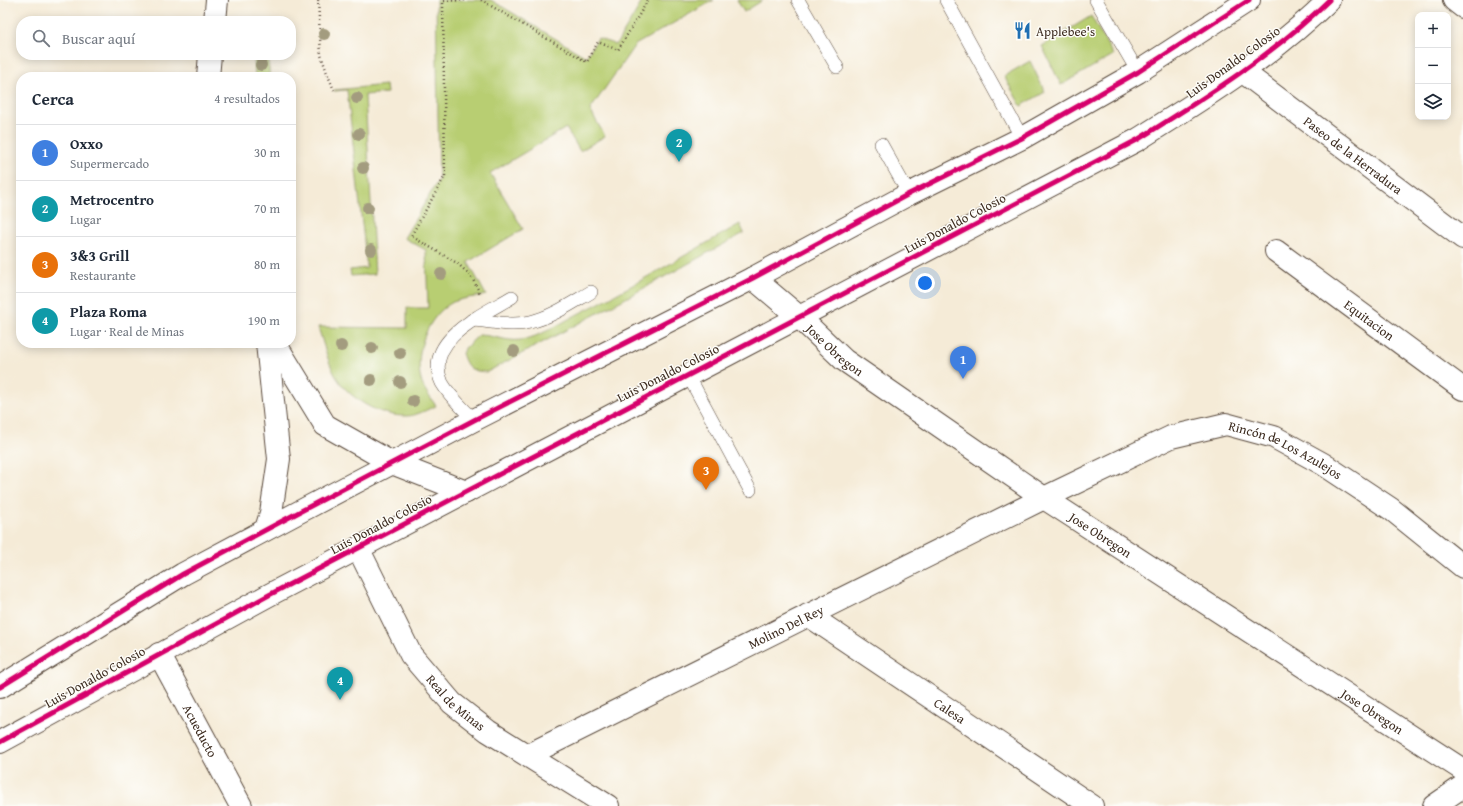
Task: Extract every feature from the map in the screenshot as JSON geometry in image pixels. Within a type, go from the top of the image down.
[{"type":"street","points":[[215,16],[217,0]]},
{"type":"street","points":[[0,687],[183,574],[266,529],[474,420],[753,278],[909,194],[1022,138],[1138,72],[1249,0]]},
{"type":"street","name":"Luis Donaldo Colosio","points":[[0,742],[159,654],[358,548],[1137,140],[1243,72],[1312,16],[1329,0]]},
{"type":"street","points":[[1454,0],[1463,7]]},
{"type":"street","points":[[208,72],[210,60]]},
{"type":"street","name":"Paseo de la Herradura","points":[[1243,72],[1463,238]]},
{"type":"street","name":"Equitacion","points":[[1276,251],[1463,389]]},
{"type":"street","name":"Jose Obregon","points":[[753,278],[799,317],[844,360],[1044,498],[1463,770]]},
{"type":"street","points":[[266,529],[271,513],[279,459],[268,348]]},
{"type":"street","points":[[278,348],[325,425],[392,463],[466,492]]},
{"type":"street","name":"Rincón de Los Azulejos","points":[[1044,498],[1171,437],[1226,424],[1274,437],[1323,464],[1391,508],[1463,567]]},
{"type":"street","name":"Molino Del Rey","points":[[528,755],[1044,498]]},
{"type":"street","name":"Real de Minas","points":[[358,548],[411,655],[452,703],[488,731],[608,806]]},
{"type":"street","name":"Calesa","points":[[808,615],[1092,806]]},
{"type":"street","name":"Acueducto","points":[[159,654],[241,806]]},
{"type":"street","points":[[1434,806],[1463,786]]},
{"type":"lane","points":[[798,0],[837,67]]},
{"type":"lane","points":[[946,0],[1022,138]]},
{"type":"lane","points":[[1096,0],[1138,72]]},
{"type":"lane","points":[[881,144],[909,194]]},
{"type":"lane","points":[[472,320],[529,323],[545,318],[591,292]]},
{"type":"lane","points":[[474,420],[452,398],[442,382],[438,365],[442,350],[452,335],[472,320],[512,297]]},
{"type":"lane","points":[[688,375],[750,490]]},
{"type":"path","points":[[318,0],[321,55],[334,90]]},
{"type":"path","points":[[465,0],[443,1],[445,176],[411,236],[457,262],[471,276],[482,296]]},
{"type":"path","points":[[481,0],[586,62],[598,42],[618,50],[648,0]]},
{"type":"green space","points":[[436,0],[491,0],[586,57],[598,38],[616,45],[643,0],[714,0],[635,45],[590,110],[605,136],[580,151],[566,128],[490,173],[523,229],[468,262],[486,295],[453,302],[436,316],[430,325],[421,347],[419,369],[423,387],[436,406],[414,415],[407,416],[386,413],[375,409],[355,398],[347,390],[334,373],[318,327],[407,328],[407,308],[428,308],[426,250],[404,238],[439,179]]},
{"type":"green space","points":[[737,0],[763,0],[744,12]]},
{"type":"green space","points":[[1091,16],[1113,55],[1061,85],[1042,46]]},
{"type":"green space","points":[[254,60],[268,60],[269,72],[255,72]]},
{"type":"green space","points":[[1030,61],[1045,92],[1021,106],[1004,76]]},
{"type":"green space","points":[[386,85],[387,93],[365,95],[375,274],[351,276],[350,270],[367,268],[347,90],[334,90]]},
{"type":"green space","points":[[740,224],[744,233],[487,372],[473,370],[466,363],[462,353],[466,347],[479,335],[510,340],[521,340],[541,333],[637,283]]},
{"type":"cycle path","points":[[0,687],[183,574],[474,420],[753,278],[909,194],[1022,138],[1138,72],[1249,0]]},
{"type":"cycle path","points":[[0,742],[269,595],[1137,140],[1212,92],[1261,58],[1284,40],[1329,0]]},
{"type":"place","name":"Applebee's","points":[[1023,31]]},
{"type":"place","name":"Metrocentro","points":[[679,162]]},
{"type":"place","name":"Oxxo","points":[[963,379]]},
{"type":"place","name":"3&3 Grill","points":[[706,490]]},
{"type":"place","name":"Plaza Roma","points":[[340,700]]}]
